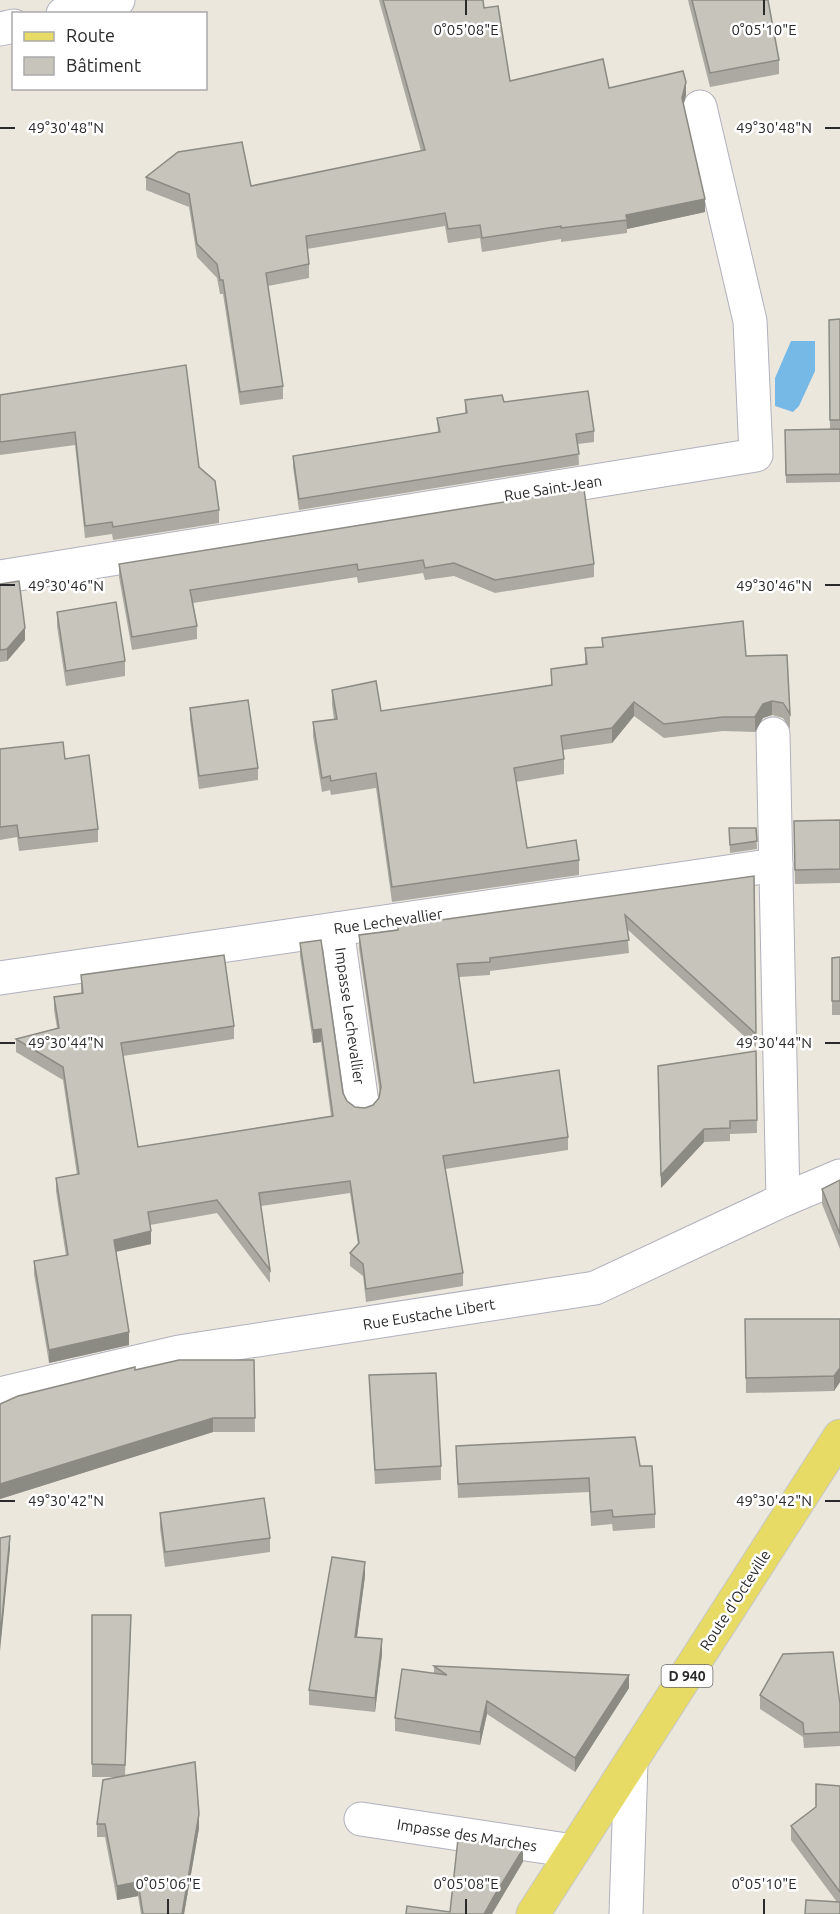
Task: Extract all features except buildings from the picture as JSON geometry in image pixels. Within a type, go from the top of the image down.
[{"type":"main road","name":"Route d'Octeville","points":[[533,1914],[840,1436]]},
{"type":"street","points":[[71,12],[118,0]]},
{"type":"street","name":"Rue Saint-Jean","points":[[0,577],[756,455],[750,321],[700,107]]},
{"type":"street","points":[[773,734],[783,1200]]},
{"type":"street","name":"Rue Lechevallier","points":[[0,978],[776,864]]},
{"type":"street","name":"Impasse Lechevallier","points":[[337,929],[362,1103]]},
{"type":"street","name":"Rue Eustache Libert","points":[[0,1394],[179,1352],[595,1288],[783,1200],[840,1176]]},
{"type":"street","points":[[626,1914],[631,1762]]},
{"type":"street","name":"Impasse des Marches","points":[[361,1819],[573,1851]]},
{"type":"water","points":[[791,341],[815,341],[815,371],[799,406],[793,412],[775,406],[775,378]]}]
